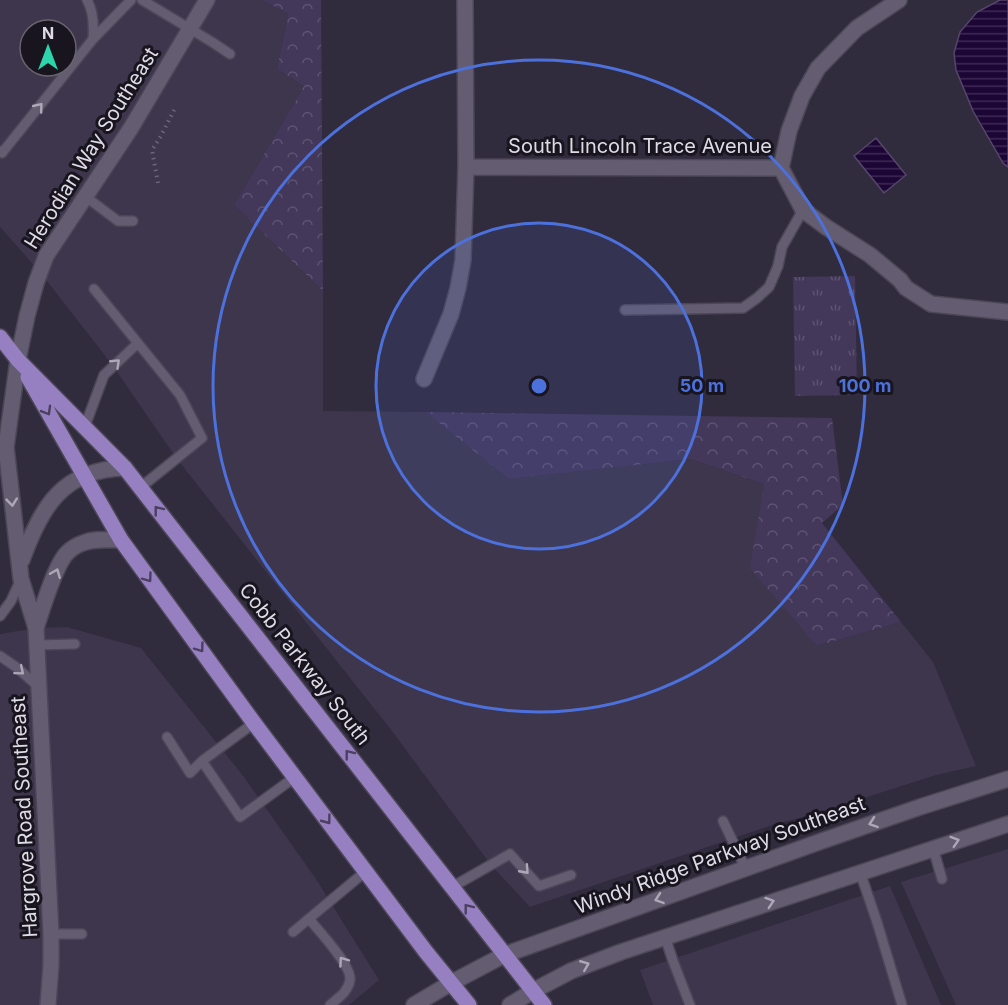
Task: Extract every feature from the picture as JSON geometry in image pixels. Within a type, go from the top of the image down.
[{"type":"main road","name":"Cobb Parkway South","points":[[0,337],[18,360],[85,426],[141,487],[544,1005]]},
{"type":"main road","name":"Cobb Parkway South","points":[[18,360],[121,540],[254,723],[468,1005]]},
{"type":"street","name":"Herodian Way Southeast","points":[[18,360],[27,316],[46,256],[131,128],[207,0]]},
{"type":"street","points":[[424,379],[451,314],[463,260],[466,167],[465,0]]},
{"type":"street","name":"South Lincoln Trace Avenue","points":[[466,167],[781,168],[802,96],[818,68],[857,28],[899,0]]},
{"type":"street","points":[[781,168],[803,210],[870,255],[900,280],[906,288],[931,304],[1008,312]]},
{"type":"street","name":"Hargrove Road Southeast","points":[[18,360],[6,447],[20,573],[36,628],[51,934],[48,1005]]},
{"type":"street","points":[[20,573],[30,536],[44,510],[62,490],[84,475],[109,468],[125,468]]},
{"type":"street","name":"Hargrove Road Southeast","points":[[36,628],[59,565],[66,553],[85,542],[121,540]]},
{"type":"street","name":"Windy Ridge Parkway Southeast","points":[[414,1005],[504,955],[909,811],[1008,779]]},
{"type":"street","points":[[510,1005],[581,966],[1008,824]]},
{"type":"lane","points":[[87,0],[92,13],[93,39]]},
{"type":"lane","points":[[0,151],[2,153],[93,39],[131,0]]},
{"type":"lane","points":[[142,0],[230,54]]},
{"type":"lane","points":[[86,197],[118,221],[133,221]]},
{"type":"lane","points":[[625,310],[743,308],[769,287],[778,266],[782,247],[803,210]]},
{"type":"lane","points":[[94,289],[180,395],[202,438],[141,487]]},
{"type":"lane","points":[[85,426],[104,375],[138,342]]},
{"type":"lane","points":[[0,616],[11,601],[20,573]]},
{"type":"lane","points":[[37,645],[75,644]]},
{"type":"lane","points":[[0,656],[39,687]]},
{"type":"lane","points":[[167,737],[190,773],[202,761],[254,723]]},
{"type":"lane","points":[[202,761],[240,817],[295,777]]},
{"type":"lane","points":[[723,821],[746,869]]},
{"type":"lane","points":[[933,848],[942,879]]},
{"type":"lane","points":[[452,886],[510,854],[539,886],[571,875]]},
{"type":"lane","points":[[293,933],[366,871]]},
{"type":"lane","points":[[860,872],[902,1005]]},
{"type":"lane","points":[[309,919],[350,972],[351,978],[346,991],[330,1005]]},
{"type":"lane","points":[[51,934],[82,934]]},
{"type":"lane","points":[[665,937],[690,1005]]},
{"type":"path","points":[[158,183],[152,150],[175,108]]},
{"type":"shaded area","points":[[0,0],[262,0],[288,14],[277,69],[304,86],[234,205],[323,291],[323,411],[425,412],[509,479],[690,459],[764,484],[817,646],[901,622],[933,662],[976,766],[936,775],[811,815],[775,824],[530,907],[491,865],[392,731],[177,459],[113,366],[40,272],[0,227]]},
{"type":"shaded area","points":[[1000,0],[1008,0],[1008,167],[1003,163],[973,111],[956,70],[954,53],[960,32],[977,12]]},
{"type":"shaded area","points":[[876,138],[906,175],[884,193],[854,156]]},
{"type":"shaded area","points":[[67,627],[141,648],[244,777],[316,879],[379,980],[349,1005],[0,1005],[0,634],[36,628]]},
{"type":"shaded area","points":[[1008,849],[1008,1005],[956,1005],[901,882]]},
{"type":"shaded area","points":[[890,886],[941,1005],[653,1005],[640,970]]},
{"type":"green space","points":[[262,0],[321,0],[323,291],[234,205],[304,86],[277,69],[288,14]]},
{"type":"green space","points":[[855,276],[857,395],[795,396],[793,277]]},
{"type":"green space","points":[[425,412],[832,418],[843,505],[822,523],[901,622],[817,646],[750,568],[764,484],[690,459],[509,479]]}]
